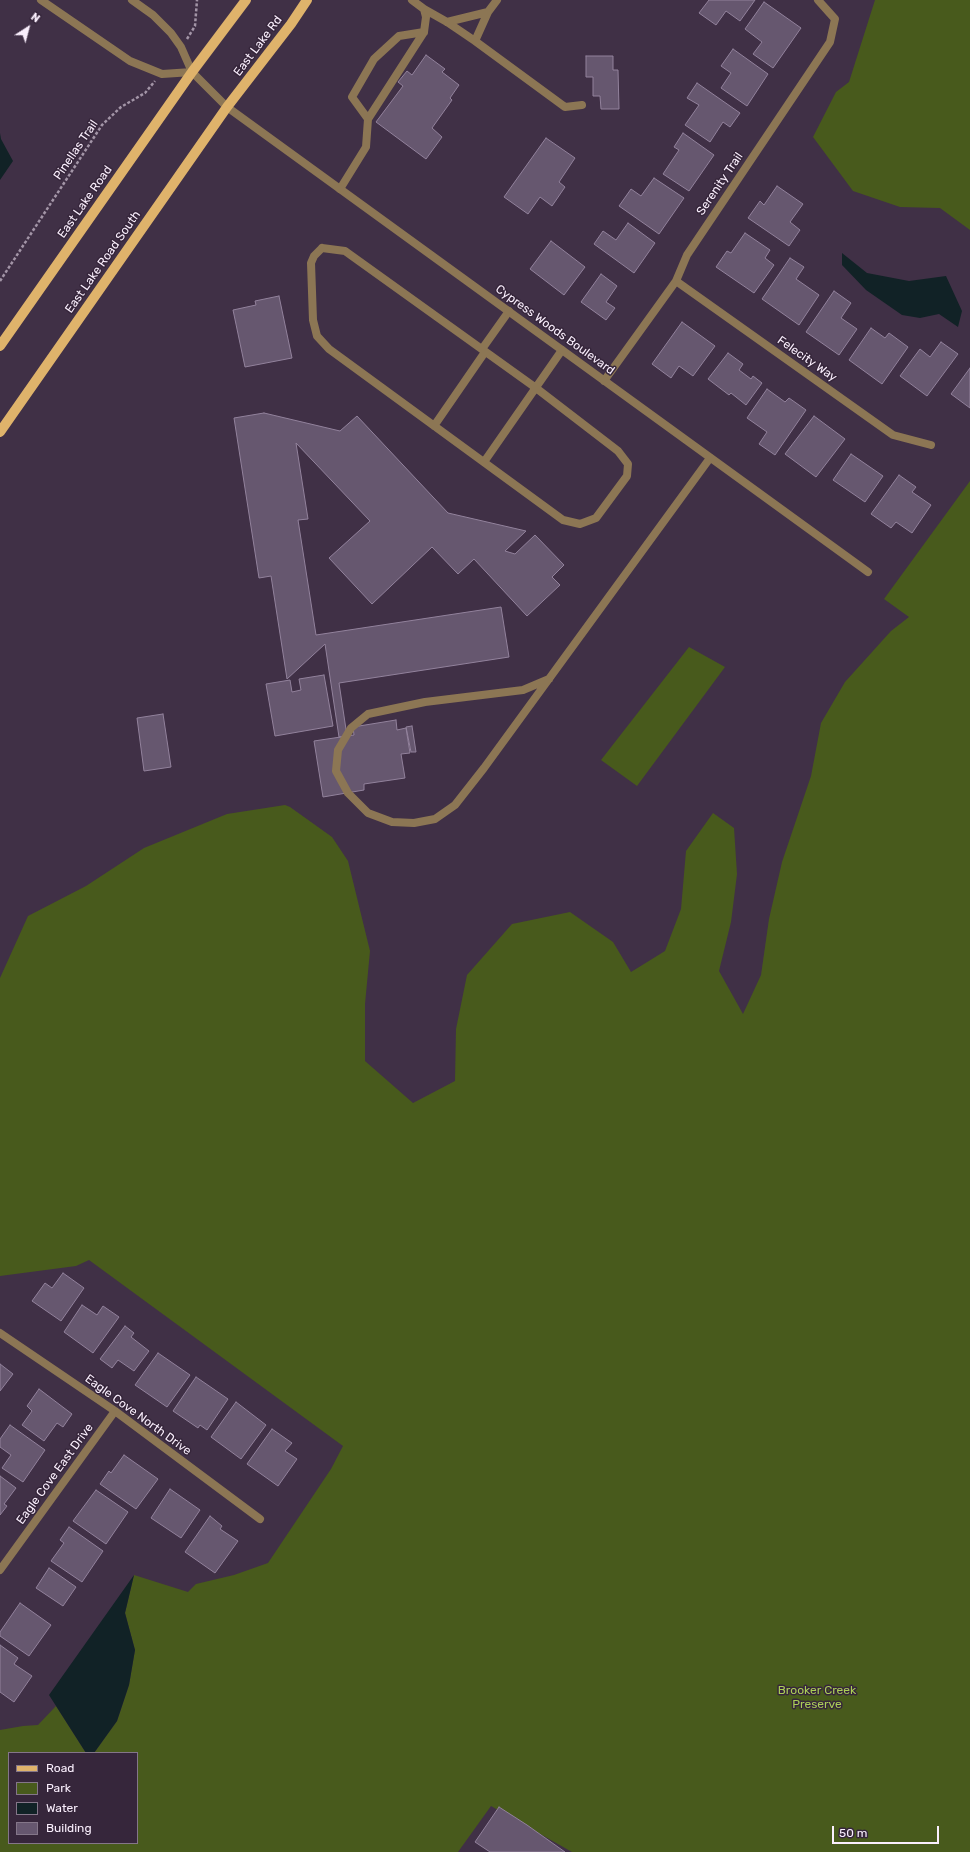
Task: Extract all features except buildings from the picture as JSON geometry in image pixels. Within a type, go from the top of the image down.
[{"type":"main road","points":[[192,72],[246,0]]},
{"type":"main road","name":"East Lake Rd","points":[[228,108],[291,24],[307,0]]},
{"type":"main road","name":"East Lake Road","points":[[0,346],[192,72]]},
{"type":"main road","name":"East Lake Road South","points":[[0,432],[228,108]]},
{"type":"street","points":[[41,0],[130,61],[162,74],[192,72],[181,47],[171,33],[153,15],[132,0]]},
{"type":"street","points":[[412,0],[475,41],[565,108],[582,105]]},
{"type":"street","points":[[475,41],[488,12],[497,0]]},
{"type":"street","name":"Serenity Trail","points":[[604,380],[676,280],[687,255],[830,42],[835,19],[818,0]]},
{"type":"street","points":[[340,189],[366,147],[368,119],[424,32],[426,17],[424,9]]},
{"type":"street","points":[[448,22],[488,12]]},
{"type":"street","points":[[368,119],[352,97],[374,59],[399,36],[424,32]]},
{"type":"street","name":"Cypress Woods Boulevard","points":[[192,72],[228,108],[868,572]]},
{"type":"street","points":[[322,248],[345,251],[484,350],[618,451],[628,464],[627,476],[596,518],[580,524],[563,520],[329,349],[317,336],[313,320],[311,263],[314,256],[322,248]]},
{"type":"street","name":"Felecity Way","points":[[676,280],[892,435],[931,446]]},
{"type":"street","points":[[434,426],[509,312]]},
{"type":"street","points":[[484,462],[562,350]]},
{"type":"street","points":[[548,679],[523,690],[425,702],[368,714],[351,728],[338,750],[336,771],[348,793],[368,813],[392,822],[414,823],[435,819],[456,805],[710,458]]},
{"type":"street","name":"Eagle Cove North Drive","points":[[0,1333],[115,1411],[260,1519]]},
{"type":"street","name":"Eagle Cove East Drive","points":[[0,1570],[115,1411]]},
{"type":"path","points":[[181,47],[195,26],[197,0]]},
{"type":"path","name":"Pinellas Trail","points":[[0,281],[102,125],[121,107],[145,93],[162,74]]},
{"type":"green space","points":[[875,0],[970,0],[970,230],[940,208],[900,207],[853,191],[813,137],[836,92],[849,82]]},
{"type":"green space","name":"Brooker Creek Preserve","points":[[970,481],[970,1852],[572,1852],[491,1806],[458,1852],[0,1852],[0,1730],[38,1725],[56,1706],[85,1752],[8,1752],[8,1844],[138,1844],[138,1752],[95,1752],[117,1721],[129,1685],[135,1650],[125,1613],[134,1575],[188,1592],[196,1584],[234,1575],[268,1563],[331,1469],[343,1446],[89,1260],[76,1266],[0,1276],[0,978],[28,916],[86,886],[144,848],[227,814],[285,805],[290,807],[332,837],[348,861],[370,951],[365,1004],[365,1061],[413,1103],[455,1081],[456,1029],[467,975],[512,924],[570,912],[613,942],[631,972],[665,951],[681,909],[686,851],[713,813],[734,828],[737,874],[731,922],[719,971],[743,1014],[761,975],[769,919],[782,862],[811,776],[821,723],[845,682],[891,631],[909,617],[884,599]]},
{"type":"green space","points":[[689,647],[725,667],[637,786],[601,760]]},
{"type":"water","points":[[0,133],[1,139],[13,161],[0,180]]},
{"type":"water","points":[[842,253],[867,273],[909,281],[946,276],[962,311],[958,327],[939,314],[920,318],[902,315],[866,290],[842,265]]},
{"type":"water","points":[[134,1575],[125,1613],[135,1650],[129,1685],[117,1721],[95,1752],[85,1752],[49,1695]]}]
